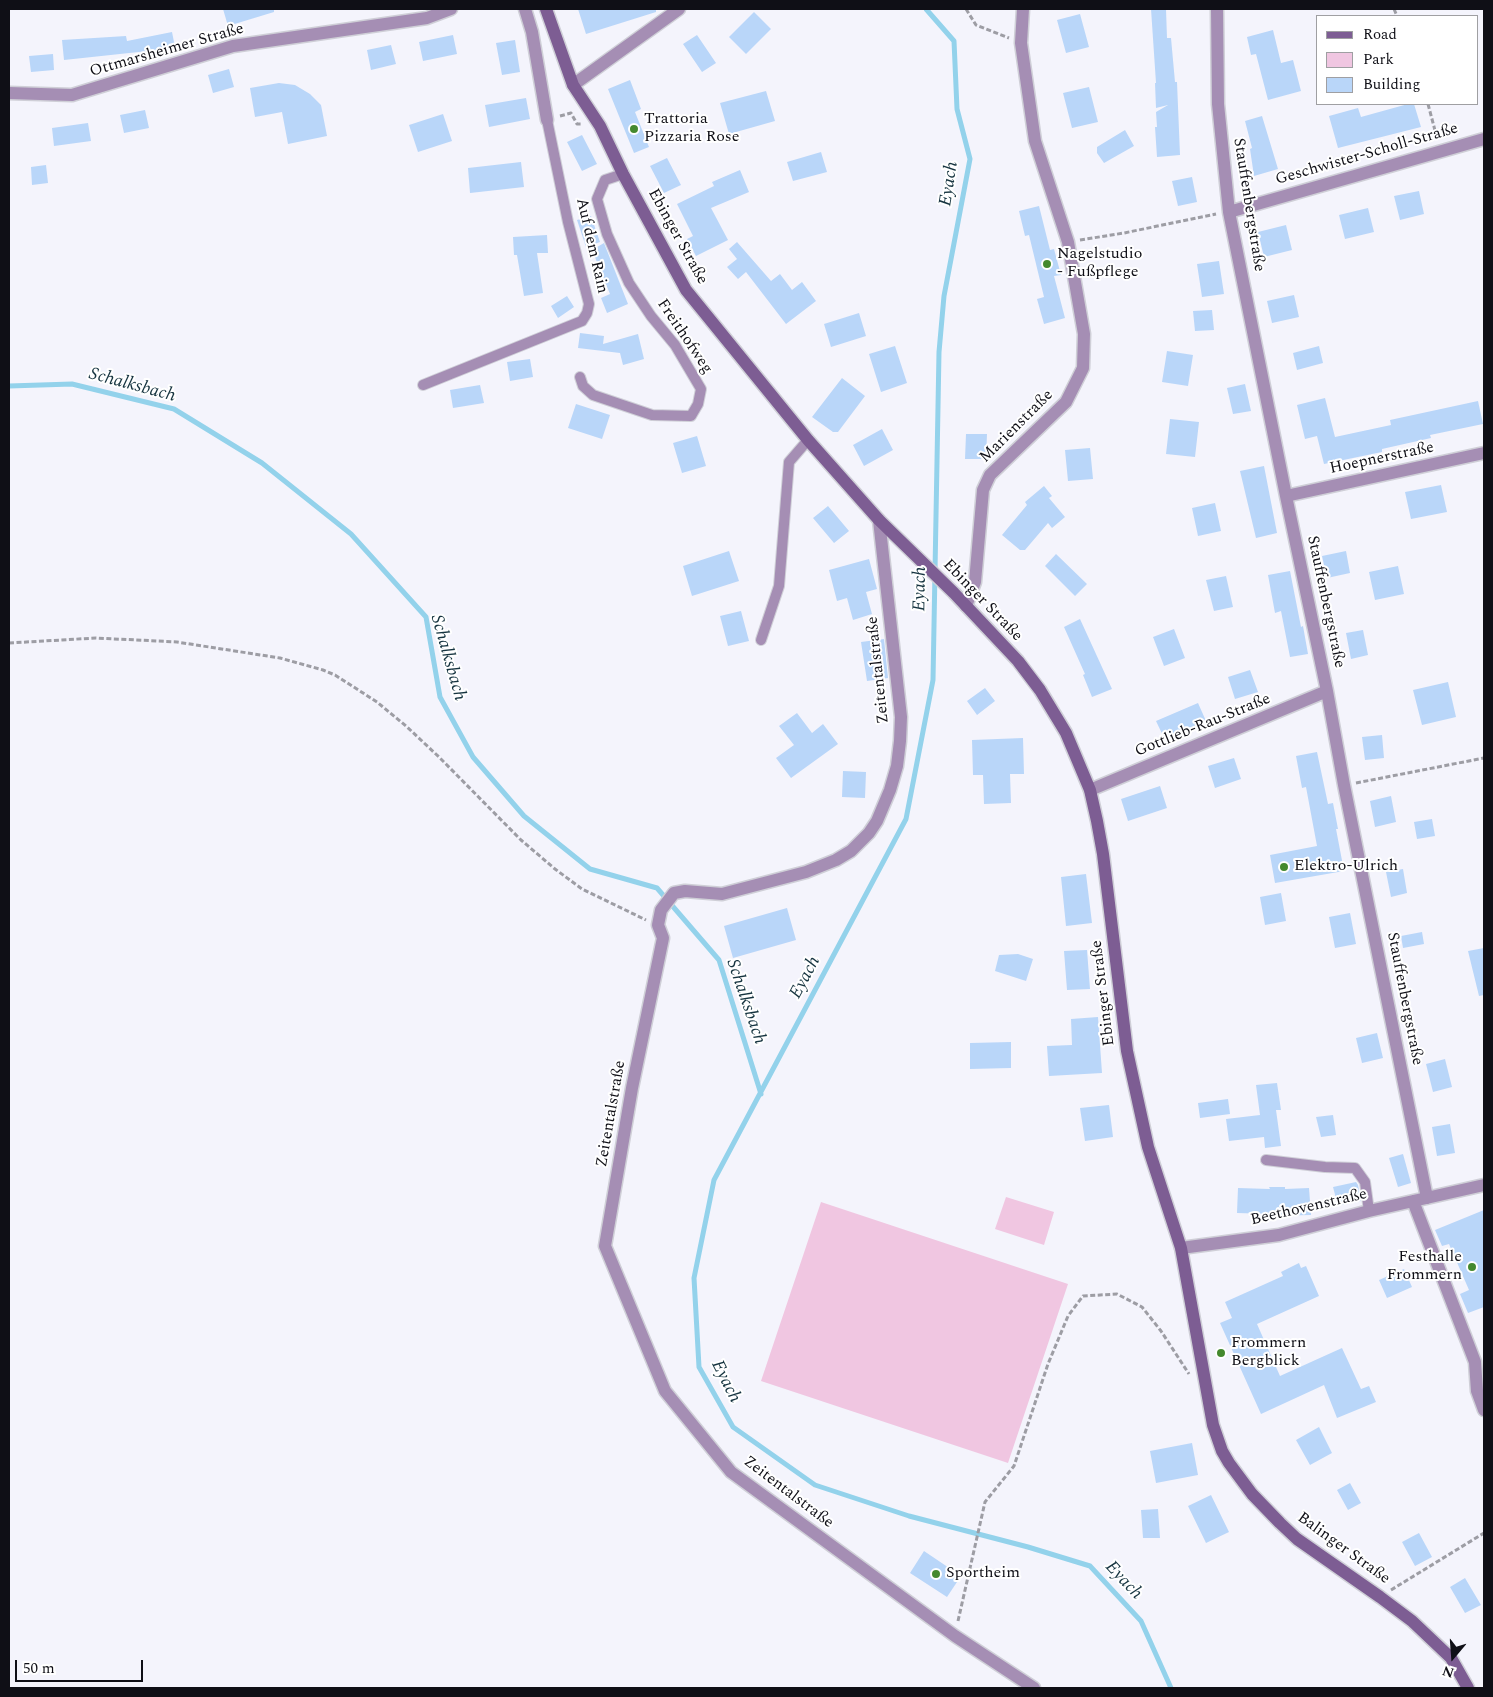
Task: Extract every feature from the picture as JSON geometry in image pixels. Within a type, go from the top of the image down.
[{"type":"main road","name":"Ebinger Straße","points":[[546,9],[574,86],[600,126],[623,174],[686,290],[808,440],[879,520],[954,593],[1018,661],[1040,690],[1066,733],[1090,790],[1103,854],[1127,1051],[1148,1147],[1181,1248]]},
{"type":"main road","name":"Balinger Straße","points":[[1181,1248],[1214,1425],[1222,1450],[1229,1463],[1252,1494],[1297,1539],[1412,1621],[1452,1658],[1468,1688]]},
{"type":"street","name":"Ottmarsheimer Straße","points":[[9,93],[72,95],[233,46],[427,18],[451,9]]},
{"type":"street","name":"Auf dem Rain","points":[[525,9],[532,32],[547,120]]},
{"type":"street","points":[[574,86],[679,9]]},
{"type":"street","name":"Marienstraße","points":[[966,606],[975,582],[983,490],[990,475],[1066,402],[1083,368],[1084,334],[1068,242],[1035,141],[1021,43],[1023,9]]},
{"type":"street","name":"Stauffenbergstraße","points":[[1217,9],[1218,104],[1229,212],[1286,496],[1328,691],[1344,785],[1426,1198]]},
{"type":"street","name":"Geschwister-Scholl-Straße","points":[[1229,212],[1484,139]]},
{"type":"street","name":"Hoepnerstraße","points":[[1286,496],[1484,453]]},
{"type":"street","name":"Zeitentalstraße","points":[[879,520],[902,717],[896,766],[890,790],[877,821],[869,833],[851,851],[829,863],[806,872],[722,894],[685,890],[674,893],[661,910],[658,925],[663,938],[632,1088],[606,1246],[664,1391],[731,1472],[955,1636],[1034,1688]]},
{"type":"street","name":"Gottlieb-Rau-Straße","points":[[1090,790],[1328,691]]},
{"type":"street","name":"Beethovenstraße","points":[[1181,1248],[1279,1235],[1369,1211],[1484,1185]]},
{"type":"street","points":[[1413,1201],[1475,1362],[1477,1391],[1484,1410]]},
{"type":"lane","name":"Auf dem Rain","points":[[423,385],[582,321],[587,314],[589,304],[568,222],[547,120]]},
{"type":"lane","name":"Freithofweg","points":[[580,377],[583,386],[593,395],[652,415],[691,416],[698,404],[700,388],[675,345],[651,316],[629,283],[608,234],[596,199],[605,180],[623,174]]},
{"type":"lane","points":[[761,640],[779,586],[789,462],[808,440]]},
{"type":"lane","points":[[1266,1160],[1325,1167],[1355,1168],[1365,1182],[1369,1211]]},
{"type":"path","points":[[966,9],[976,25],[1021,43]]},
{"type":"path","points":[[1428,105],[1440,151]]},
{"type":"path","points":[[547,120],[571,113],[577,124],[600,126]]},
{"type":"path","points":[[1068,242],[1229,212]]},
{"type":"path","points":[[9,643],[96,638],[177,642],[280,658],[335,675],[377,702],[400,720],[522,840],[582,890],[658,925]]},
{"type":"path","points":[[1344,785],[1484,758]]},
{"type":"path","points":[[955,1636],[985,1502],[1014,1466],[1052,1356],[1068,1316],[1084,1296],[1117,1294],[1142,1307],[1161,1331],[1191,1377]]},
{"type":"path","points":[[1380,1597],[1484,1533]]},
{"type":"green space","points":[[1006,1197],[1054,1212],[1044,1245],[995,1229]]},
{"type":"green space","points":[[821,1202],[1068,1284],[1008,1463],[761,1381]]},
{"type":"building","points":[[223,9],[274,9],[274,12],[228,26]]},
{"type":"building","points":[[578,9],[656,9],[656,12],[586,34]]},
{"type":"building","points":[[1151,9],[1166,9],[1167,38],[1171,38],[1175,82],[1177,82],[1180,155],[1157,157],[1156,112],[1168,105],[1156,108]]},
{"type":"building","points":[[754,12],[771,29],[746,54],[729,37]]},
{"type":"building","points":[[1080,14],[1089,47],[1066,53],[1057,20]]},
{"type":"building","points":[[1273,30],[1281,63],[1293,60],[1301,91],[1268,100],[1256,54],[1251,55],[1247,37]]},
{"type":"building","points":[[172,32],[175,47],[148,52],[64,60],[62,40],[126,36],[127,41]]},
{"type":"building","points":[[453,35],[457,54],[423,61],[419,42]]},
{"type":"building","points":[[697,35],[716,63],[702,72],[683,44]]},
{"type":"building","points":[[515,40],[520,72],[502,75],[496,43]]},
{"type":"building","points":[[391,45],[396,64],[371,70],[367,50]]},
{"type":"building","points":[[53,54],[54,70],[31,72],[29,56]]},
{"type":"building","points":[[229,69],[234,87],[213,93],[208,75]]},
{"type":"building","points":[[630,80],[641,109],[635,112],[649,147],[634,153],[608,89]]},
{"type":"building","points":[[279,83],[295,85],[310,94],[321,105],[327,136],[288,144],[282,112],[255,117],[250,88]]},
{"type":"building","points":[[1089,87],[1098,122],[1072,128],[1063,93]]},
{"type":"building","points":[[766,91],[775,121],[729,134],[720,103]]},
{"type":"building","points":[[526,98],[530,119],[489,127],[485,105]]},
{"type":"building","points":[[1404,105],[1414,105],[1421,127],[1338,148],[1329,116],[1358,108],[1361,117]]},
{"type":"building","points":[[145,110],[149,128],[124,133],[120,115]]},
{"type":"building","points":[[443,114],[452,141],[418,152],[409,125]]},
{"type":"building","points":[[1262,116],[1278,169],[1254,176],[1250,149],[1252,148],[1245,121]]},
{"type":"building","points":[[88,123],[91,141],[54,146],[52,128]]},
{"type":"building","points":[[1125,130],[1134,146],[1104,163],[1097,153],[1097,147]]},
{"type":"building","points":[[582,135],[597,164],[582,171],[567,142]]},
{"type":"building","points":[[821,152],[827,172],[793,181],[787,162]]},
{"type":"building","points":[[667,158],[681,185],[664,193],[650,166]]},
{"type":"building","points":[[521,162],[524,187],[470,193],[468,168]]},
{"type":"building","points":[[46,165],[48,183],[32,185],[31,167]]},
{"type":"building","points":[[740,170],[749,192],[711,208],[728,240],[696,256],[687,239],[693,236],[677,204],[714,186],[712,182]]},
{"type":"building","points":[[1192,177],[1197,202],[1178,206],[1172,181]]},
{"type":"building","points":[[1419,191],[1424,214],[1400,220],[1394,196]]},
{"type":"building","points":[[1039,206],[1050,250],[1054,249],[1061,275],[1054,276],[1065,318],[1044,324],[1037,299],[1044,297],[1029,235],[1025,236],[1019,211]]},
{"type":"building","points":[[1368,208],[1374,232],[1345,239],[1339,215]]},
{"type":"building","points":[[591,216],[600,242],[586,247],[577,220]]},
{"type":"building","points":[[1286,225],[1292,250],[1264,257],[1258,232]]},
{"type":"building","points":[[547,235],[548,253],[537,253],[543,293],[524,296],[517,255],[514,255],[513,237]]},
{"type":"building","points":[[737,242],[771,281],[780,274],[792,290],[802,282],[816,301],[786,324],[746,272],[738,279],[727,267],[737,259],[729,249]]},
{"type":"building","points":[[604,243],[628,304],[607,313],[601,298],[610,294],[592,250]]},
{"type":"building","points":[[1219,261],[1224,294],[1202,297],[1197,264]]},
{"type":"building","points":[[1294,295],[1299,317],[1272,323],[1267,301]]},
{"type":"building","points":[[567,296],[574,307],[558,318],[551,306]]},
{"type":"building","points":[[1212,310],[1214,330],[1195,331],[1193,311]]},
{"type":"building","points":[[859,313],[866,336],[831,347],[824,324]]},
{"type":"building","points":[[580,333],[604,336],[603,344],[638,334],[644,359],[623,365],[620,353],[578,348]]},
{"type":"building","points":[[895,346],[907,383],[881,392],[869,354]]},
{"type":"building","points":[[1319,346],[1323,363],[1297,370],[1293,353]]},
{"type":"building","points":[[1167,351],[1193,355],[1188,386],[1162,382]]},
{"type":"building","points":[[530,359],[533,377],[510,381],[507,362]]},
{"type":"building","points":[[842,378],[865,396],[838,432],[833,432],[812,417]]},
{"type":"building","points":[[1245,384],[1251,411],[1233,414],[1227,388]]},
{"type":"building","points":[[480,385],[484,403],[453,408],[450,390]]},
{"type":"building","points":[[1325,398],[1335,437],[1391,425],[1390,420],[1478,401],[1483,424],[1430,435],[1431,438],[1382,449],[1382,452],[1324,464],[1317,436],[1305,439],[1297,405]]},
{"type":"building","points":[[576,404],[610,415],[602,439],[568,428]]},
{"type":"building","points":[[1170,419],[1199,422],[1195,457],[1166,454]]},
{"type":"building","points":[[882,429],[893,450],[864,466],[853,445]]},
{"type":"building","points":[[966,434],[987,434],[986,459],[965,459]]},
{"type":"building","points":[[697,436],[706,466],[682,473],[673,443]]},
{"type":"building","points":[[1090,448],[1093,479],[1068,481],[1065,450]]},
{"type":"building","points":[[1264,466],[1277,533],[1256,538],[1240,471]]},
{"type":"building","points":[[1441,485],[1447,512],[1411,519],[1405,492]]},
{"type":"building","points":[[1044,486],[1052,496],[1049,498],[1065,517],[1052,528],[1048,523],[1025,550],[1020,550],[1002,535],[1027,505],[1025,502]]},
{"type":"building","points":[[1215,503],[1221,531],[1198,536],[1192,508]]},
{"type":"building","points":[[828,506],[849,531],[834,543],[813,518]]},
{"type":"building","points":[[729,551],[739,581],[692,596],[683,566]]},
{"type":"building","points":[[1346,551],[1350,573],[1327,578],[1322,556]]},
{"type":"building","points":[[1056,554],[1087,584],[1075,596],[1045,566]]},
{"type":"building","points":[[869,559],[877,589],[866,592],[872,614],[853,620],[847,598],[837,601],[829,570]]},
{"type":"building","points":[[1398,566],[1404,594],[1375,600],[1369,572]]},
{"type":"building","points":[[1290,571],[1308,654],[1290,657],[1281,611],[1275,613],[1268,575]]},
{"type":"building","points":[[1226,576],[1233,607],[1214,611],[1206,580]]},
{"type":"building","points":[[741,611],[749,641],[728,646],[720,616]]},
{"type":"building","points":[[1080,619],[1112,689],[1092,697],[1083,675],[1085,674],[1064,627]]},
{"type":"building","points":[[1174,629],[1185,658],[1164,666],[1153,637]]},
{"type":"building","points":[[1363,630],[1368,655],[1351,659],[1346,633]]},
{"type":"building","points":[[884,639],[888,678],[867,681],[861,642]]},
{"type":"building","points":[[1250,670],[1258,692],[1235,699],[1228,677]]},
{"type":"building","points":[[1448,682],[1456,717],[1422,725],[1413,690]]},
{"type":"building","points":[[985,688],[995,701],[977,715],[967,701]]},
{"type":"building","points":[[1198,703],[1206,721],[1165,740],[1156,721]]},
{"type":"building","points":[[797,713],[812,733],[823,724],[838,744],[791,778],[776,758],[794,745],[779,726]]},
{"type":"building","points":[[1382,735],[1384,758],[1365,760],[1362,737]]},
{"type":"building","points":[[1023,738],[1024,774],[1010,774],[1011,803],[984,804],[983,775],[973,775],[972,740]]},
{"type":"building","points":[[1317,752],[1328,804],[1333,803],[1344,871],[1275,883],[1270,855],[1317,846],[1306,787],[1302,788],[1296,756]]},
{"type":"building","points":[[1234,758],[1241,779],[1215,788],[1208,766]]},
{"type":"building","points":[[843,771],[866,772],[865,798],[842,797]]},
{"type":"building","points":[[1160,786],[1167,808],[1128,821],[1121,799]]},
{"type":"building","points":[[1391,796],[1396,822],[1375,827],[1370,801]]},
{"type":"building","points":[[1432,819],[1435,836],[1417,839],[1414,822]]},
{"type":"building","points":[[1403,869],[1407,893],[1391,897],[1386,872]]},
{"type":"building","points":[[1086,874],[1092,923],[1066,926],[1061,877]]},
{"type":"building","points":[[1281,893],[1286,921],[1265,925],[1260,897]]},
{"type":"building","points":[[787,908],[796,940],[733,958],[724,926]]},
{"type":"building","points":[[1350,913],[1356,944],[1335,948],[1329,917]]},
{"type":"building","points":[[1422,932],[1424,944],[1403,948],[1401,936]]},
{"type":"building","points":[[1484,948],[1484,995],[1479,996],[1468,951]]},
{"type":"building","points":[[1087,950],[1090,989],[1067,990],[1064,951]]},
{"type":"building","points":[[1018,954],[1033,959],[1026,981],[995,971],[999,955]]},
{"type":"building","points":[[1098,1017],[1102,1073],[1049,1076],[1047,1046],[1072,1045],[1071,1019]]},
{"type":"building","points":[[1377,1033],[1383,1058],[1362,1063],[1356,1038]]},
{"type":"building","points":[[1011,1042],[1011,1068],[970,1069],[970,1043]]},
{"type":"building","points":[[1445,1059],[1452,1087],[1433,1092],[1426,1064]]},
{"type":"building","points":[[1277,1083],[1281,1110],[1276,1110],[1281,1146],[1265,1148],[1264,1137],[1229,1141],[1226,1119],[1260,1115],[1256,1085]]},
{"type":"building","points":[[1228,1099],[1230,1114],[1200,1118],[1198,1103]]},
{"type":"building","points":[[1109,1105],[1113,1137],[1085,1141],[1080,1108]]},
{"type":"building","points":[[1333,1115],[1336,1135],[1321,1137],[1316,1117]]},
{"type":"building","points":[[1450,1124],[1455,1153],[1437,1156],[1432,1127]]},
{"type":"building","points":[[1403,1154],[1411,1183],[1398,1187],[1389,1158]]},
{"type":"building","points":[[1356,1182],[1361,1201],[1338,1206],[1333,1187]]},
{"type":"building","points":[[1269,1187],[1285,1187],[1285,1189],[1309,1188],[1311,1215],[1270,1216],[1270,1214],[1237,1213],[1238,1188],[1270,1189]]},
{"type":"building","name":"Festhalle Frommern","points":[[1484,1210],[1484,1307],[1468,1313],[1460,1294],[1469,1290],[1449,1244],[1442,1246],[1435,1230]]},
{"type":"building","points":[[1299,1263],[1301,1268],[1306,1266],[1319,1296],[1257,1324],[1280,1376],[1342,1348],[1361,1389],[1369,1386],[1376,1402],[1337,1418],[1324,1385],[1261,1414],[1220,1323],[1232,1318],[1225,1302],[1283,1276],[1281,1272]]},
{"type":"building","points":[[1404,1269],[1412,1287],[1387,1298],[1379,1280]]},
{"type":"building","points":[[1319,1427],[1332,1453],[1310,1465],[1296,1440]]},
{"type":"building","points":[[1192,1443],[1198,1475],[1156,1483],[1150,1451]]},
{"type":"building","points":[[1350,1483],[1361,1503],[1348,1510],[1337,1490]]},
{"type":"building","points":[[1211,1495],[1229,1532],[1206,1543],[1188,1506]]},
{"type":"building","points":[[1158,1509],[1160,1538],[1143,1538],[1141,1510]]},
{"type":"building","points":[[1419,1533],[1432,1557],[1415,1566],[1402,1542]]},
{"type":"building","name":"Sportheim","points":[[924,1551],[961,1576],[947,1597],[910,1573]]},
{"type":"building","points":[[1465,1578],[1481,1605],[1465,1613],[1450,1587]]},
{"type":"waterway","name":"Eyach","points":[[926,9],[954,41],[957,109],[970,159],[944,296],[939,352],[933,680],[906,819],[714,1180],[694,1278],[699,1367],[733,1427],[815,1485],[909,1516],[1028,1547],[1090,1566],[1141,1621],[1171,1688]]},
{"type":"waterway","name":"Schalksbach","points":[[9,386],[72,384],[174,409],[262,463],[351,534],[426,617],[440,697],[473,757],[524,816],[590,869],[657,888],[719,960],[761,1094]]},
{"type":"place","name":"Trattoria Pizzaria Rose","points":[[634,129]]},
{"type":"place","name":"Nagelstudio - Fußpflege","points":[[1047,264]]},
{"type":"place","name":"Elektro-Ulrich","points":[[1284,867]]},
{"type":"place","name":"Festhalle Frommern","points":[[1472,1267]]},
{"type":"place","name":"Frommern Bergblick","points":[[1221,1353]]},
{"type":"place","name":"Sportheim","points":[[936,1574]]}]
